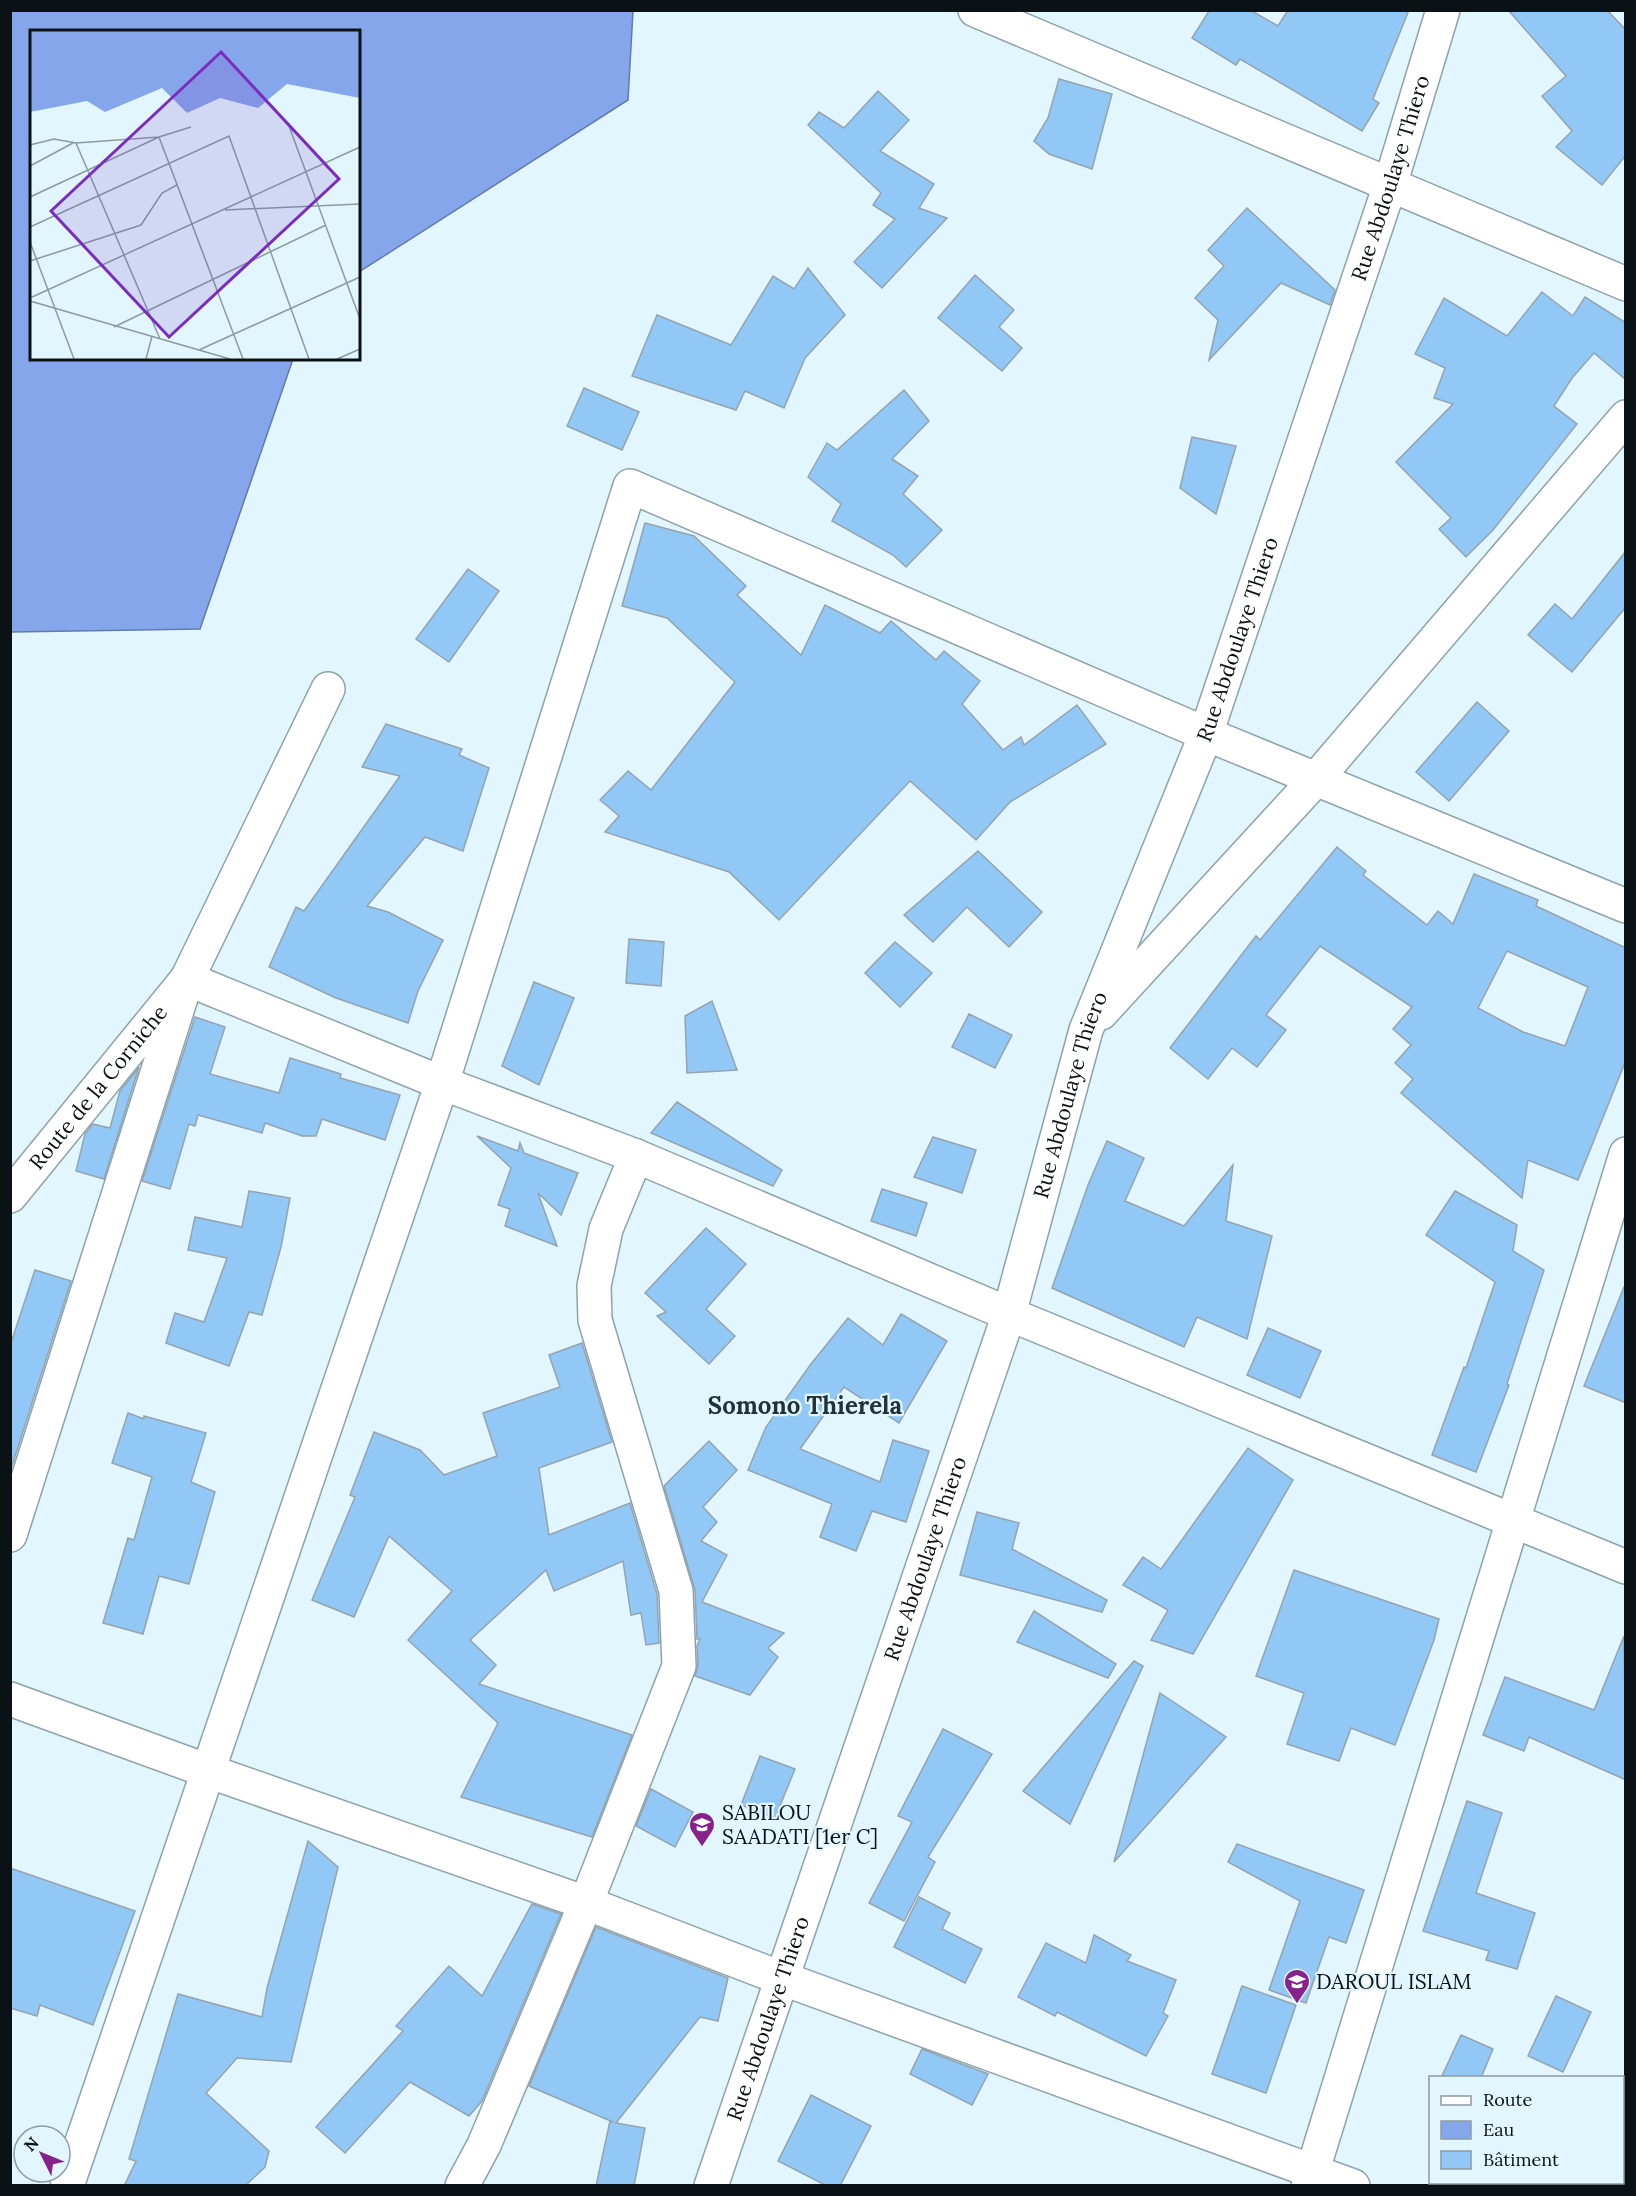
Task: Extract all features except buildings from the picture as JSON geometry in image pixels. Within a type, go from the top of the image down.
[{"type":"street","points":[[975,10],[1626,284]]},
{"type":"street","name":"Rue Abdoulaye Thiero","points":[[711,2186],[1009,1314],[1086,1029],[1206,735],[1390,185],[1443,10]]},
{"type":"street","points":[[1086,1029],[1316,779],[1626,417]]},
{"type":"street","points":[[67,2186],[442,1083],[630,486],[1206,735],[1626,906]]},
{"type":"street","points":[[10,1535],[187,979],[328,689]]},
{"type":"street","points":[[187,979],[442,1083],[636,1156],[1009,1314],[1626,1566]]},
{"type":"street","name":"Route de la Corniche","points":[[10,1196],[187,979]]},
{"type":"street","points":[[1311,2178],[1626,1154]]},
{"type":"street","points":[[462,2186],[484,2145],[586,1902],[679,1666],[676,1591],[595,1320],[594,1286],[606,1229],[636,1156]]},
{"type":"street","points":[[10,1699],[208,1771],[586,1902],[1311,2178],[1353,2186]]},
{"type":"water","points":[[10,11],[633,11],[628,100],[360,271],[360,30],[30,30],[30,360],[293,360],[200,629],[11,632]]},
{"type":"place","name":"SABILOU SAADATI [1er C]","points":[[702,1848]]},
{"type":"place","name":"DAROUL ISLAM","points":[[1297,2005]]},
{"type":"district","name":"Somono Thierela","points":[[805,1406]]}]
